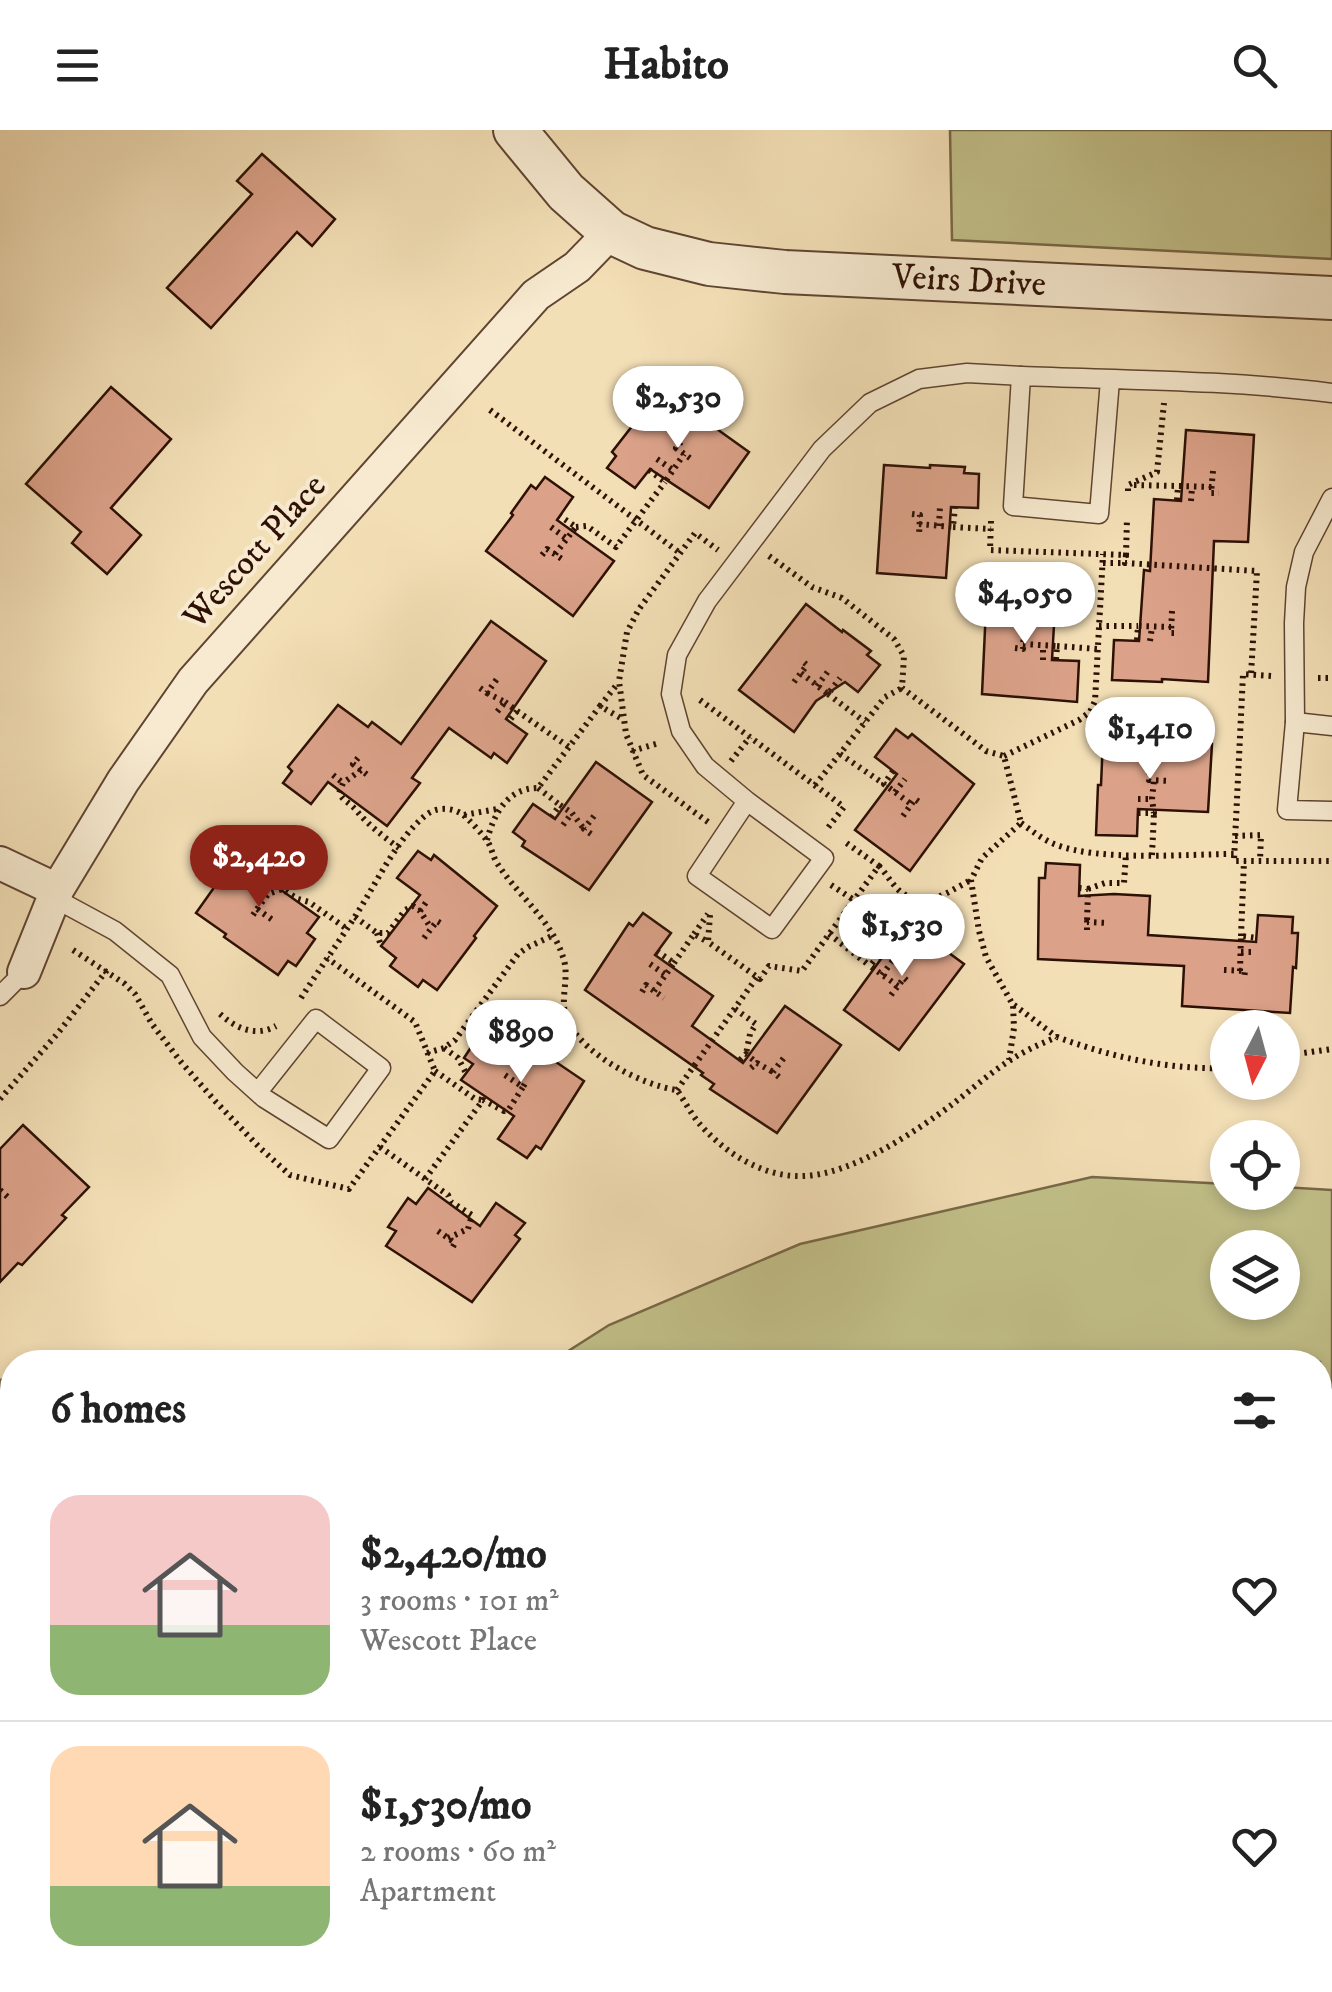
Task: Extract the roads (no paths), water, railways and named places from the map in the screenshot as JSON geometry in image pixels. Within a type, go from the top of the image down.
[{"type":"street","name":"Veirs Drive","points":[[515,130],[566,192],[611,232],[646,248],[709,264],[785,272],[1332,298]]},
{"type":"street","name":"Wescott Place","points":[[24,972],[55,894],[123,781],[194,681],[536,295],[577,266],[611,232]]},
{"type":"street","points":[[0,864],[55,894]]},
{"type":"lane","points":[[747,802],[697,876],[772,928],[824,858],[705,766],[680,731],[671,694],[677,656],[707,601],[822,449],[870,404],[919,379],[967,373],[1332,392]]},
{"type":"lane","points":[[1021,376],[1013,506],[1099,514],[1110,380]]},
{"type":"lane","points":[[1332,498],[1304,552],[1296,587],[1295,722],[1286,810],[1332,811]]},
{"type":"lane","points":[[1295,722],[1332,726]]},
{"type":"lane","points":[[55,894],[116,932],[170,975],[202,1037],[258,1092],[330,1140],[380,1068],[316,1019],[258,1092]]},
{"type":"lane","points":[[0,996],[24,972]]}]
